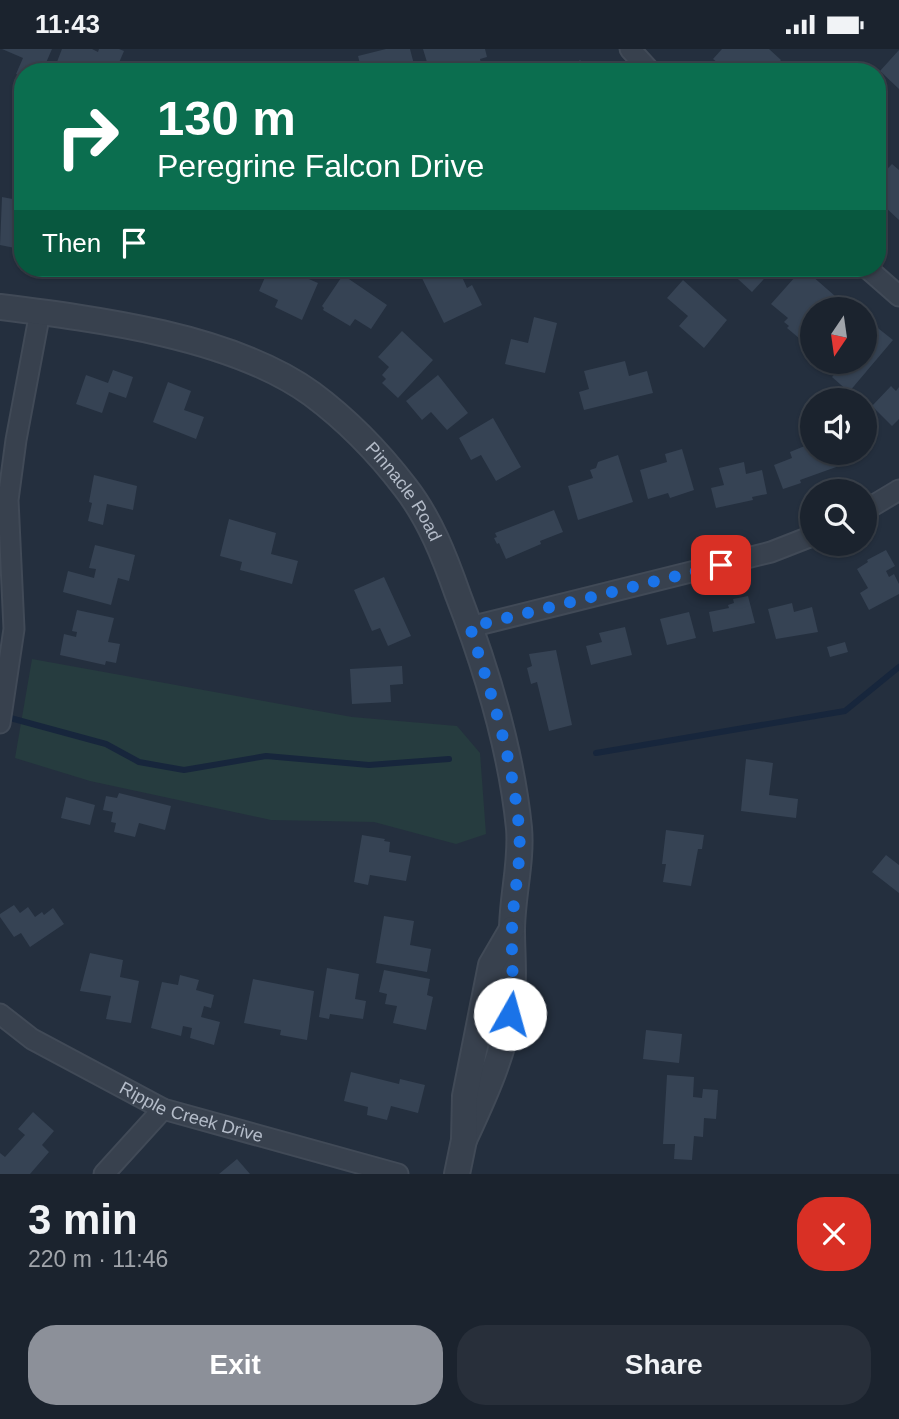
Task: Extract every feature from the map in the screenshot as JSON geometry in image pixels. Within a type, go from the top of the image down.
[{"type":"street","points":[[630,49],[643,63]]},
{"type":"street","points":[[877,277],[899,296]]},
{"type":"street","name":"Pinnacle Road","points":[[0,307],[161,333],[207,345],[258,365],[311,393],[362,437],[407,489],[441,549],[498,713],[516,806],[519,842],[512,929],[491,965],[465,1095],[464,1140],[457,1174]]},
{"type":"street","points":[[0,723],[14,629],[8,500],[16,440],[40,312]]},
{"type":"street","points":[[877,503],[899,490]]},
{"type":"street","points":[[470,627],[771,552],[800,541]]},
{"type":"street","name":"Ripple Creek Drive","points":[[0,1014],[32,1039],[163,1109],[398,1174]]},
{"type":"street","points":[[104,1174],[163,1109]]},
{"type":"green space","points":[[32,659],[352,717],[457,726],[480,753],[486,834],[456,844],[374,822],[271,820],[90,781],[15,758]]},
{"type":"building","points":[[2,49],[52,49],[46,63],[21,63],[23,58]]},
{"type":"building","points":[[62,49],[124,51],[119,63],[57,63]]},
{"type":"building","points":[[386,49],[410,49],[414,63],[360,63],[358,56]]},
{"type":"building","points":[[423,49],[485,49],[487,57],[480,59],[481,63],[427,63]]},
{"type":"building","points":[[722,49],[769,49],[781,60],[778,63],[718,63],[713,59]]},
{"type":"building","points":[[899,50],[899,89],[886,77],[886,64]]},
{"type":"building","points":[[892,164],[899,170],[899,220],[886,208],[886,170]]},
{"type":"building","points":[[2,197],[14,199],[14,248],[0,245]]},
{"type":"building","points":[[265,277],[304,277],[318,283],[302,320],[275,307],[278,300],[259,291]]},
{"type":"building","points":[[342,277],[346,277],[387,305],[371,329],[355,319],[350,326],[323,310],[322,306]]},
{"type":"building","points":[[421,277],[462,277],[467,288],[472,285],[482,305],[444,323]]},
{"type":"building","points":[[736,277],[766,277],[752,292]]},
{"type":"building","points":[[795,277],[813,277],[836,297],[800,297],[800,339],[787,328],[789,326],[784,322],[788,318],[771,304]]},
{"type":"building","points":[[683,280],[727,320],[704,348],[679,326],[688,316],[667,298]]},
{"type":"building","points":[[534,317],[557,323],[545,373],[505,364],[511,339],[528,343]]},
{"type":"building","points":[[877,327],[893,340],[877,359]]},
{"type":"building","points":[[402,331],[433,360],[398,398],[382,383],[386,379],[382,375],[389,367],[378,357]]},
{"type":"building","points":[[625,361],[629,376],[647,371],[653,393],[584,410],[579,392],[589,389],[584,371]]},
{"type":"building","points":[[113,370],[133,377],[126,398],[109,392],[102,413],[76,404],[86,375],[108,383]]},
{"type":"building","points":[[438,375],[468,413],[447,430],[431,412],[422,420],[406,401]]},
{"type":"building","points":[[863,375],[852,388],[844,388],[832,377]]},
{"type":"building","points":[[168,382],[191,391],[184,410],[204,417],[196,439],[153,422]]},
{"type":"building","points":[[891,386],[896,391],[899,387],[899,419],[892,426],[877,411],[877,401]]},
{"type":"building","points":[[493,418],[521,467],[496,481],[481,455],[471,460],[459,438]]},
{"type":"building","points":[[800,448],[800,465],[839,466],[800,479],[800,483],[783,489],[774,465],[792,458],[790,452]]},
{"type":"building","points":[[682,449],[694,490],[670,498],[668,493],[648,499],[640,470],[667,462],[665,454]]},
{"type":"building","points":[[618,455],[633,502],[578,520],[568,486],[593,478],[590,470],[596,468],[598,462]]},
{"type":"building","points":[[744,462],[746,474],[762,470],[767,494],[716,508],[711,488],[724,485],[719,468]]},
{"type":"building","points":[[94,475],[137,486],[133,510],[107,504],[103,525],[88,521]]},
{"type":"building","points":[[554,510],[563,532],[506,559],[494,538],[497,537],[495,533]]},
{"type":"building","points":[[229,519],[276,533],[271,554],[298,561],[292,584],[240,570],[242,562],[220,556]]},
{"type":"building","points":[[95,545],[135,555],[129,581],[118,578],[111,605],[63,592],[68,571],[94,578],[96,569],[89,568]]},
{"type":"building","points":[[886,550],[895,566],[886,571],[889,577],[894,574],[899,584],[899,594],[869,610],[860,593],[868,588],[857,569]]},
{"type":"building","points":[[384,577],[411,636],[388,646],[380,628],[372,631],[354,590]]},
{"type":"building","points":[[748,596],[755,623],[713,632],[709,612],[729,608],[728,605],[734,603],[733,599]]},
{"type":"building","points":[[792,603],[794,612],[812,607],[818,632],[776,639],[768,609]]},
{"type":"building","points":[[77,610],[114,618],[108,642],[120,644],[116,663],[106,661],[105,665],[60,655],[64,634],[76,637],[77,632],[72,631]]},
{"type":"building","points":[[689,612],[696,638],[667,645],[660,619]]},
{"type":"building","points":[[625,627],[632,655],[591,665],[586,646],[602,642],[599,633]]},
{"type":"building","points":[[845,642],[848,652],[830,657],[827,647]]},
{"type":"building","points":[[556,650],[572,725],[549,731],[537,682],[531,684],[527,668],[532,666],[529,654]]},
{"type":"building","points":[[402,666],[403,684],[390,685],[391,702],[352,704],[350,669]]},
{"type":"building","points":[[746,759],[773,763],[769,795],[798,799],[796,818],[741,811]]},
{"type":"building","points":[[119,793],[171,806],[165,830],[139,823],[135,837],[114,832],[116,823],[111,822],[113,812],[103,810],[106,796],[117,798]]},
{"type":"building","points":[[66,797],[95,805],[90,825],[61,818]]},
{"type":"building","points":[[666,830],[704,835],[702,849],[698,849],[691,886],[663,882]]},
{"type":"building","points":[[362,835],[385,839],[384,841],[390,842],[389,852],[411,856],[406,881],[370,875],[368,885],[354,882]]},
{"type":"building","points":[[886,855],[899,865],[899,893],[872,872]]},
{"type":"building","points":[[14,905],[20,913],[28,907],[35,917],[42,912],[44,915],[53,908],[64,924],[30,947],[21,933],[14,937],[0,917],[0,914]]},
{"type":"building","points":[[384,916],[414,921],[410,945],[431,949],[427,972],[376,963]]},
{"type":"building","points":[[90,953],[123,960],[120,977],[139,981],[131,1023],[106,1019],[111,996],[80,991]]},
{"type":"building","points":[[327,968],[359,974],[355,999],[366,1001],[363,1019],[330,1014],[329,1019],[319,1017]]},
{"type":"building","points":[[384,970],[430,979],[427,995],[433,997],[426,1030],[393,1023],[397,1006],[385,1004],[387,994],[379,992]]},
{"type":"building","points":[[180,975],[199,980],[196,990],[214,995],[211,1008],[204,1006],[201,1017],[220,1022],[214,1045],[190,1038],[192,1028],[183,1026],[181,1036],[151,1028],[162,982],[178,985]]},
{"type":"building","points":[[253,979],[314,991],[307,1040],[280,1035],[281,1030],[244,1023]]},
{"type":"building","points":[[646,1030],[682,1034],[679,1063],[643,1059]]},
{"type":"building","points":[[351,1072],[399,1084],[400,1079],[425,1085],[418,1113],[391,1106],[387,1120],[367,1115],[368,1107],[344,1101]]},
{"type":"building","points":[[667,1075],[694,1077],[693,1097],[702,1098],[703,1089],[718,1090],[716,1119],[704,1118],[703,1137],[694,1136],[692,1160],[674,1159],[675,1144],[663,1144]]},
{"type":"building","points":[[33,1112],[54,1131],[42,1145],[49,1152],[30,1174],[0,1174],[0,1153],[5,1157],[25,1135],[18,1129]]},
{"type":"building","points":[[237,1159],[250,1174],[219,1174]]},
{"type":"waterway","points":[[596,753],[845,711],[899,667]]},
{"type":"waterway","points":[[3,716],[106,744],[139,762],[184,770],[266,756],[369,765],[449,759]]},
{"type":"route","points":[[510,1014],[514,973],[512,929],[518,877],[519,831],[512,775],[498,713],[470,627],[721,565]]}]
